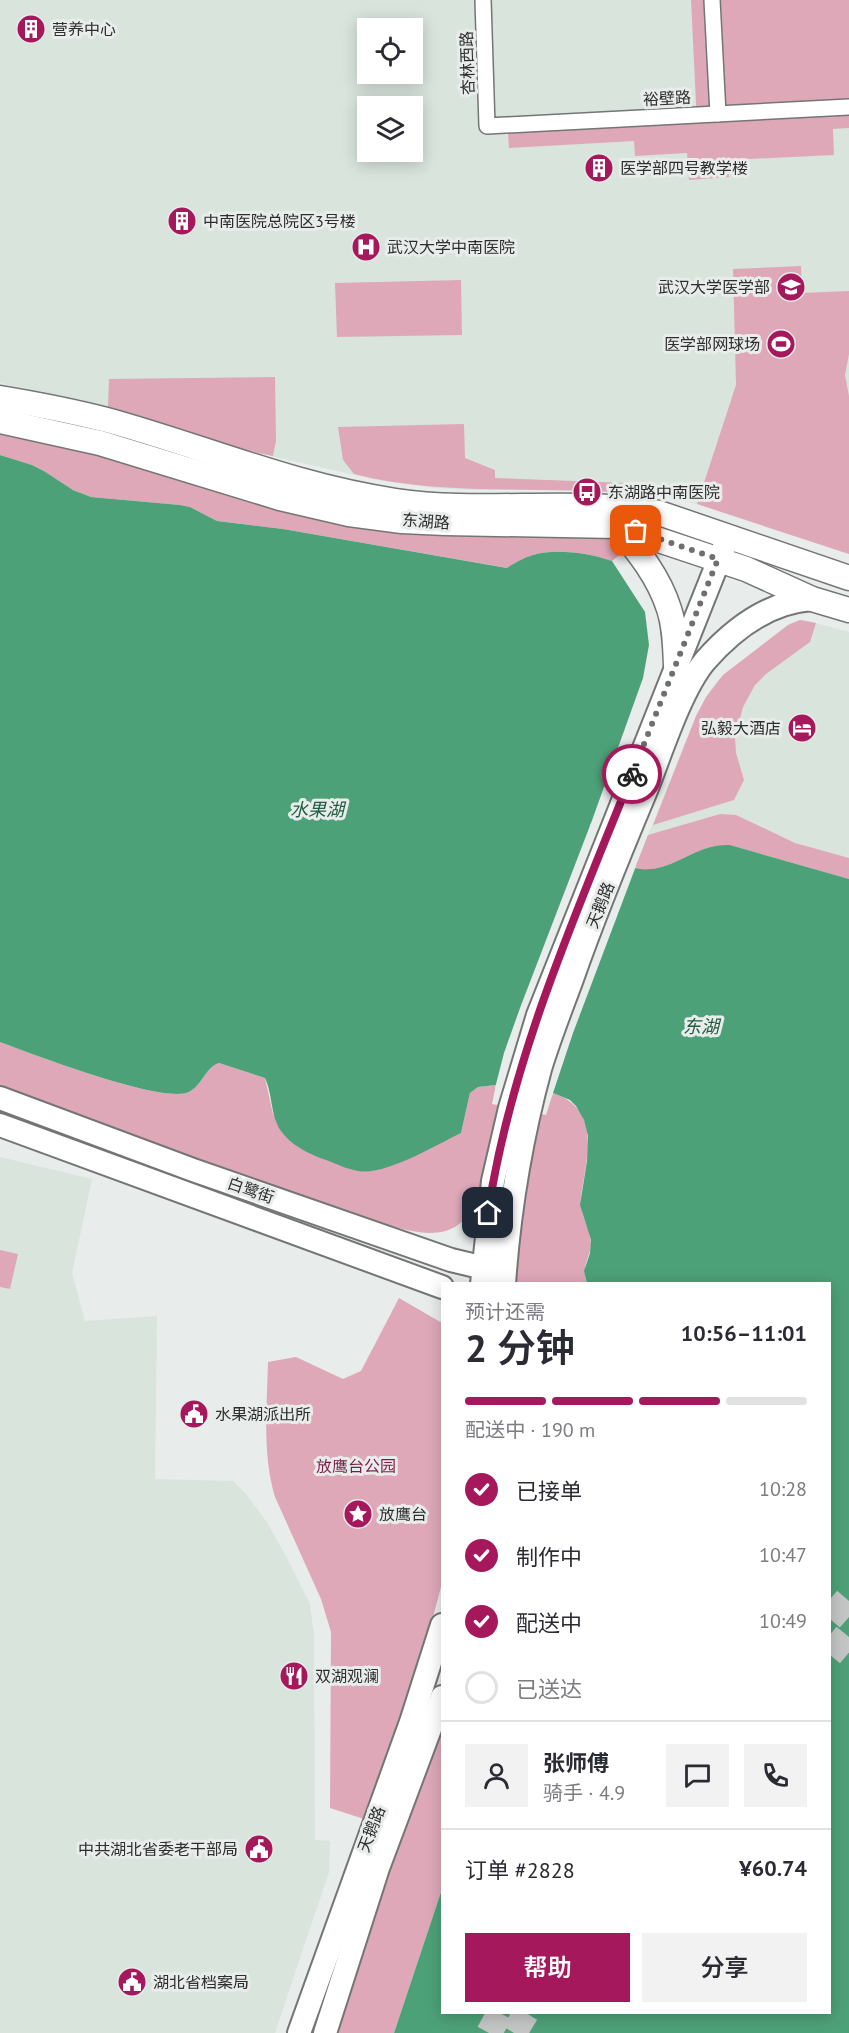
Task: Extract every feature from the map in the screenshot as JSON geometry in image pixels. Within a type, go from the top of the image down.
[{"type":"main road","name":"东湖路","points":[[0,398],[106,420],[322,487],[398,501],[506,507],[598,506],[635,508],[659,513],[849,578]]},
{"type":"main road","name":"东湖路","points":[[0,421],[100,443],[280,498],[348,514],[445,523],[617,526],[746,569],[812,599],[849,610]]},
{"type":"main road","points":[[617,526],[651,569],[669,608],[674,632],[676,665]]},
{"type":"main road","name":"天鹅路","points":[[619,833],[676,665],[728,536]]},
{"type":"main road","name":"天鹅路","points":[[493,1277],[493,1180],[519,1110],[538,1015],[619,833],[681,704],[704,662],[736,631],[754,618],[793,601],[812,599]]},
{"type":"main road","name":"白鹭街","points":[[0,1098],[193,1170],[451,1260],[493,1277]]},
{"type":"main road","name":"白鹭街","points":[[0,1125],[441,1287]]},
{"type":"main road","name":"天鹅路","points":[[299,2033],[411,1722],[441,1628]]},
{"type":"main road","name":"天鹅路","points":[[325,2033],[378,1868],[441,1700]]},
{"type":"street","name":"杏林西路","points":[[483,0],[487,126]]},
{"type":"street","points":[[712,0],[718,114]]},
{"type":"street","name":"裕壁路","points":[[487,126],[849,107]]},
{"type":"shaded area","name":"武汉大学中南医院","points":[[0,0],[849,0],[849,554],[697,504],[653,494],[473,490],[434,488],[377,480],[222,445],[79,399],[0,383]]},
{"type":"shaded area","points":[[804,620],[849,632],[849,879],[730,845],[635,868],[696,716],[714,685],[723,675],[788,625]]},
{"type":"shaded area","points":[[0,1157],[92,1179],[72,1273],[85,1321],[157,1316],[155,1479],[233,1481],[266,1521],[310,1604],[314,1636],[315,1840],[330,1841],[329,1872],[275,2033],[0,2033]]},
{"type":"green space","points":[[691,0],[849,0],[849,128],[833,129],[834,155],[728,160],[729,177],[689,180],[687,153],[635,156],[634,141],[509,148],[508,133],[697,123]]},
{"type":"green space","points":[[801,266],[802,293],[849,291],[849,354],[845,375],[849,396],[849,554],[697,504],[736,385],[733,269]]},
{"type":"green space","points":[[461,280],[462,335],[337,337],[335,283]]},
{"type":"green space","points":[[275,377],[276,441],[273,456],[222,445],[108,408],[109,379]]},
{"type":"green space","points":[[464,424],[465,458],[495,470],[495,478],[654,484],[653,494],[424,486],[354,474],[343,460],[338,427]]},
{"type":"green space","points":[[0,429],[614,534],[625,551],[612,561],[573,552],[542,553],[523,559],[508,568],[283,529],[217,521],[190,507],[180,505],[91,497],[73,490],[32,465],[0,455]]},
{"type":"green space","points":[[800,620],[816,623],[810,642],[766,674],[755,685],[743,707],[735,737],[736,753],[744,780],[734,800],[653,825],[696,716],[706,697],[723,675],[788,625]]},
{"type":"green space","points":[[720,814],[736,815],[795,843],[849,858],[849,879],[730,845],[704,849],[660,867],[635,868],[648,835]]},
{"type":"green space","points":[[0,1042],[123,1084],[171,1094],[186,1093],[196,1087],[210,1069],[219,1063],[265,1078],[273,1114],[298,1147],[349,1168],[461,1133],[470,1093],[478,1087],[496,1085],[492,1104],[503,1106],[477,1204],[468,1216],[450,1229],[429,1233],[417,1232],[391,1226],[193,1157],[0,1085]]},
{"type":"green space","points":[[553,1093],[569,1101],[579,1111],[585,1123],[588,1151],[581,1203],[591,1243],[585,1267],[586,1282],[514,1282],[518,1229],[537,1113],[546,1115]]},
{"type":"green space","points":[[0,1250],[18,1254],[10,1289],[0,1287]]},
{"type":"green space","name":"放鹰台公园","points":[[399,1298],[441,1322],[441,1587],[427,1640],[364,1819],[330,1808],[331,1632],[321,1599],[275,1497],[268,1464],[266,1430],[268,1362],[296,1357],[343,1379],[361,1371]]},
{"type":"green space","points":[[441,1729],[441,1892],[394,2033],[332,2033]]},
{"type":"water","name":"水果湖","points":[[0,455],[32,465],[73,490],[91,497],[180,505],[190,507],[217,521],[283,529],[507,568],[529,556],[551,552],[584,554],[612,561],[645,612],[649,645],[643,678],[590,826],[591,840],[635,868],[660,868],[704,849],[730,845],[849,879],[849,2033],[394,2033],[441,1892],[441,2014],[831,2014],[831,1282],[587,1282],[584,1271],[590,1253],[591,1240],[580,1205],[587,1161],[588,1136],[584,1120],[576,1106],[570,1100],[553,1093],[496,1085],[478,1087],[470,1093],[461,1133],[396,1164],[382,1169],[358,1171],[311,1154],[285,1136],[277,1125],[265,1078],[219,1063],[210,1069],[196,1087],[186,1093],[171,1094],[123,1084],[0,1042]]},
{"type":"pier","points":[[591,823],[594,824],[592,833],[594,838],[636,866],[573,1033],[552,1096],[495,1088],[504,1053],[520,1008]]},
{"type":"tunnel","points":[[831,1618],[849,1597]]},
{"type":"tunnel","points":[[831,1654],[849,1632]]},
{"type":"tunnel","points":[[489,2033],[499,2014]]},
{"type":"tunnel","points":[[514,2033],[525,2014]]},
{"type":"way so far","points":[[632,774],[718,559],[636,531]]},
{"type":"place","name":"营养中心","points":[[31,29]]},
{"type":"place","name":"医学部四号教学楼","points":[[599,168]]},
{"type":"place","name":"中南医院总院区3号楼","points":[[182,221]]},
{"type":"place","name":"武汉大学中南医院","points":[[366,247]]},
{"type":"place","name":"武汉大学医学部","points":[[791,287]]},
{"type":"place","name":"医学部网球场","points":[[781,344]]},
{"type":"place","name":"东湖路中南医院","points":[[587,492]]},
{"type":"place","name":"弘毅大酒店","points":[[802,728]]},
{"type":"place","name":"水果湖派出所","points":[[194,1414]]},
{"type":"place","name":"放鹰台","points":[[358,1514]]},
{"type":"place","name":"双湖观澜","points":[[294,1676]]},
{"type":"place","name":"中共湖北省委老干部局","points":[[259,1849]]},
{"type":"place","name":"湖北省档案局","points":[[132,1982]]},
{"type":"route","points":[[488,1213],[493,1180],[510,1108],[538,1015],[632,774]]},
{"type":"water label","name":"东湖","points":[[701,1027]]}]
